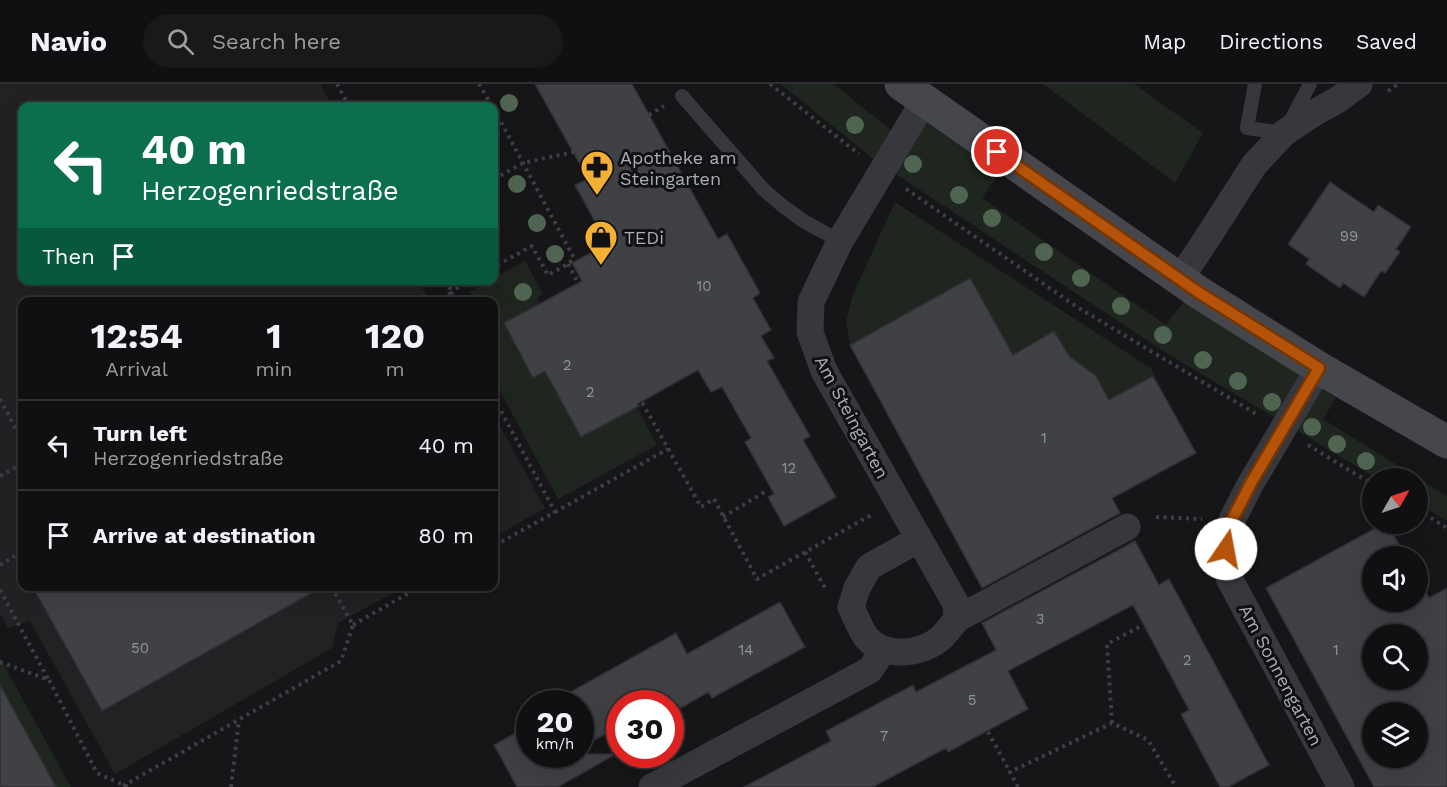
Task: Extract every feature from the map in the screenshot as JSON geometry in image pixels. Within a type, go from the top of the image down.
[{"type":"street","points":[[1180,279],[1254,165],[1284,133],[1339,99],[1370,91]]},
{"type":"street","name":"Am Steingarten","points":[[912,92],[881,172],[840,241],[811,302],[810,332],[824,371],[956,604],[957,619]]},
{"type":"street","points":[[912,92],[1180,279],[1319,368],[1447,442]]},
{"type":"street","name":"Am Sonnengarten","points":[[1319,368],[1251,483],[1232,520],[1226,549],[1229,578],[1341,787]]},
{"type":"street","points":[[919,539],[869,567],[857,588],[851,608],[866,637],[883,650],[906,652],[918,650],[941,638],[957,619],[1127,526]]},
{"type":"street","points":[[652,787],[693,777],[870,670],[883,650]]},
{"type":"lane","points":[[1255,84],[1247,128],[1284,133],[1310,84]]},
{"type":"lane","points":[[682,96],[764,190],[805,222],[840,241]]},
{"type":"path","points":[[337,84],[347,102]]},
{"type":"path","points":[[479,84],[490,102]]},
{"type":"path","points":[[770,84],[881,172],[1077,307],[1362,478]]},
{"type":"path","points":[[1370,91],[1398,84]]},
{"type":"path","points":[[498,117],[574,258],[548,275],[532,246],[498,265]]},
{"type":"path","points":[[498,177],[523,163],[584,150]]},
{"type":"path","points":[[568,264],[701,507],[714,500],[757,579],[898,501]]},
{"type":"path","points":[[448,285],[452,297]]},
{"type":"path","points":[[444,297],[461,285]]},
{"type":"path","points":[[605,358],[615,352]]},
{"type":"path","points":[[0,399],[18,433]]},
{"type":"path","points":[[498,405],[555,512]]},
{"type":"path","points":[[498,544],[668,449]]},
{"type":"path","points":[[0,476],[18,466]]},
{"type":"path","points":[[723,517],[768,490]]},
{"type":"path","points":[[1428,516],[1447,528]]},
{"type":"path","points":[[1156,517],[1232,520]]},
{"type":"path","points":[[0,565],[15,556]]},
{"type":"path","points":[[0,590],[97,773],[125,786],[341,661],[353,625],[412,591]]},
{"type":"path","points":[[334,591],[353,625]]},
{"type":"path","points":[[1113,723],[1107,644],[1143,625]]},
{"type":"path","points":[[0,662],[49,680]]},
{"type":"path","points":[[231,787],[239,719]]},
{"type":"path","points":[[1010,772],[1113,723]]},
{"type":"path","points":[[1113,723],[1148,740],[1176,787]]},
{"type":"path","points":[[988,732],[1018,787]]},
{"type":"shaded area","points":[[0,84],[320,84],[330,102],[18,102],[18,285],[420,285],[428,297],[18,297],[18,591],[397,591],[338,623],[332,648],[115,774],[30,621],[8,628],[0,614]]},
{"type":"shaded area","points":[[781,84],[834,84],[892,131],[910,111],[999,173],[982,198],[1166,325],[1184,301],[1336,398],[1323,419],[1402,468],[1362,470],[1163,351],[873,159]]},
{"type":"shaded area","points":[[1043,84],[1134,84],[1203,133],[1175,183]]},
{"type":"shaded area","points":[[895,202],[1152,369],[1153,376],[1109,400],[1096,376],[1069,356],[1054,331],[1013,355],[970,278],[850,345],[846,322],[852,297]]},
{"type":"shaded area","points":[[525,261],[543,294],[537,298],[543,310],[507,330],[533,378],[545,371],[581,437],[637,407],[657,445],[558,499],[498,387],[498,297],[473,297],[470,292],[483,285],[498,285],[498,276]]},
{"type":"shaded area","points":[[498,422],[545,508],[498,535]]},
{"type":"shaded area","points":[[1428,484],[1447,496],[1447,521],[1428,510]]},
{"type":"shaded area","points":[[0,658],[71,787],[0,787]]},
{"type":"building","points":[[535,84],[632,84],[718,239],[727,234],[760,293],[753,298],[771,330],[761,336],[774,358],[767,361],[810,436],[803,440],[836,497],[784,526],[768,497],[774,494],[745,442],[751,438],[722,387],[711,392],[698,370],[637,404],[639,406],[581,437],[545,371],[533,378],[504,323],[582,281],[572,263],[607,244],[575,185],[588,179]]},
{"type":"building","points":[[1330,182],[1374,212],[1378,205],[1411,227],[1396,249],[1400,252],[1385,273],[1381,271],[1364,297],[1343,283],[1340,288],[1306,264],[1309,259],[1288,244]]},
{"type":"building","points":[[970,278],[1013,355],[1054,331],[1069,356],[1096,376],[1109,400],[1153,376],[1196,453],[1112,498],[1120,513],[982,588],[850,345]]},
{"type":"building","points":[[1365,534],[1393,534],[1400,546],[1362,546],[1362,612],[1428,612],[1428,596],[1429,598],[1447,588],[1447,787],[1374,787],[1364,768],[1428,768],[1428,702],[1362,702],[1362,765],[1266,588]]},
{"type":"building","points":[[1135,541],[1159,585],[1169,579],[1269,765],[1228,787],[1220,787],[1181,714],[1189,710],[1133,605],[1008,671],[1028,709],[948,752],[946,748],[873,787],[744,787],[831,741],[826,731],[913,685],[916,692],[996,650],[982,623]]},
{"type":"building","points":[[35,591],[315,591],[102,711]]},
{"type":"building","points":[[780,602],[805,647],[712,698],[708,692],[684,706],[684,690],[606,690],[606,734],[594,740],[594,690],[574,690],[676,633],[687,654]]},
{"type":"building","points":[[0,685],[56,787],[0,787]]},
{"type":"building","points":[[516,733],[516,768],[591,768],[558,787],[517,787],[494,745]]},
{"type":"building","points":[[594,754],[606,754],[606,760],[594,767]]},
{"type":"place","name":"Apotheke am Steingarten","points":[[597,196]]},
{"type":"place","name":"TEDi","points":[[601,266]]},
{"type":"route","points":[[997,152],[1198,292],[1319,368],[1251,483],[1232,520],[1226,549]]}]
